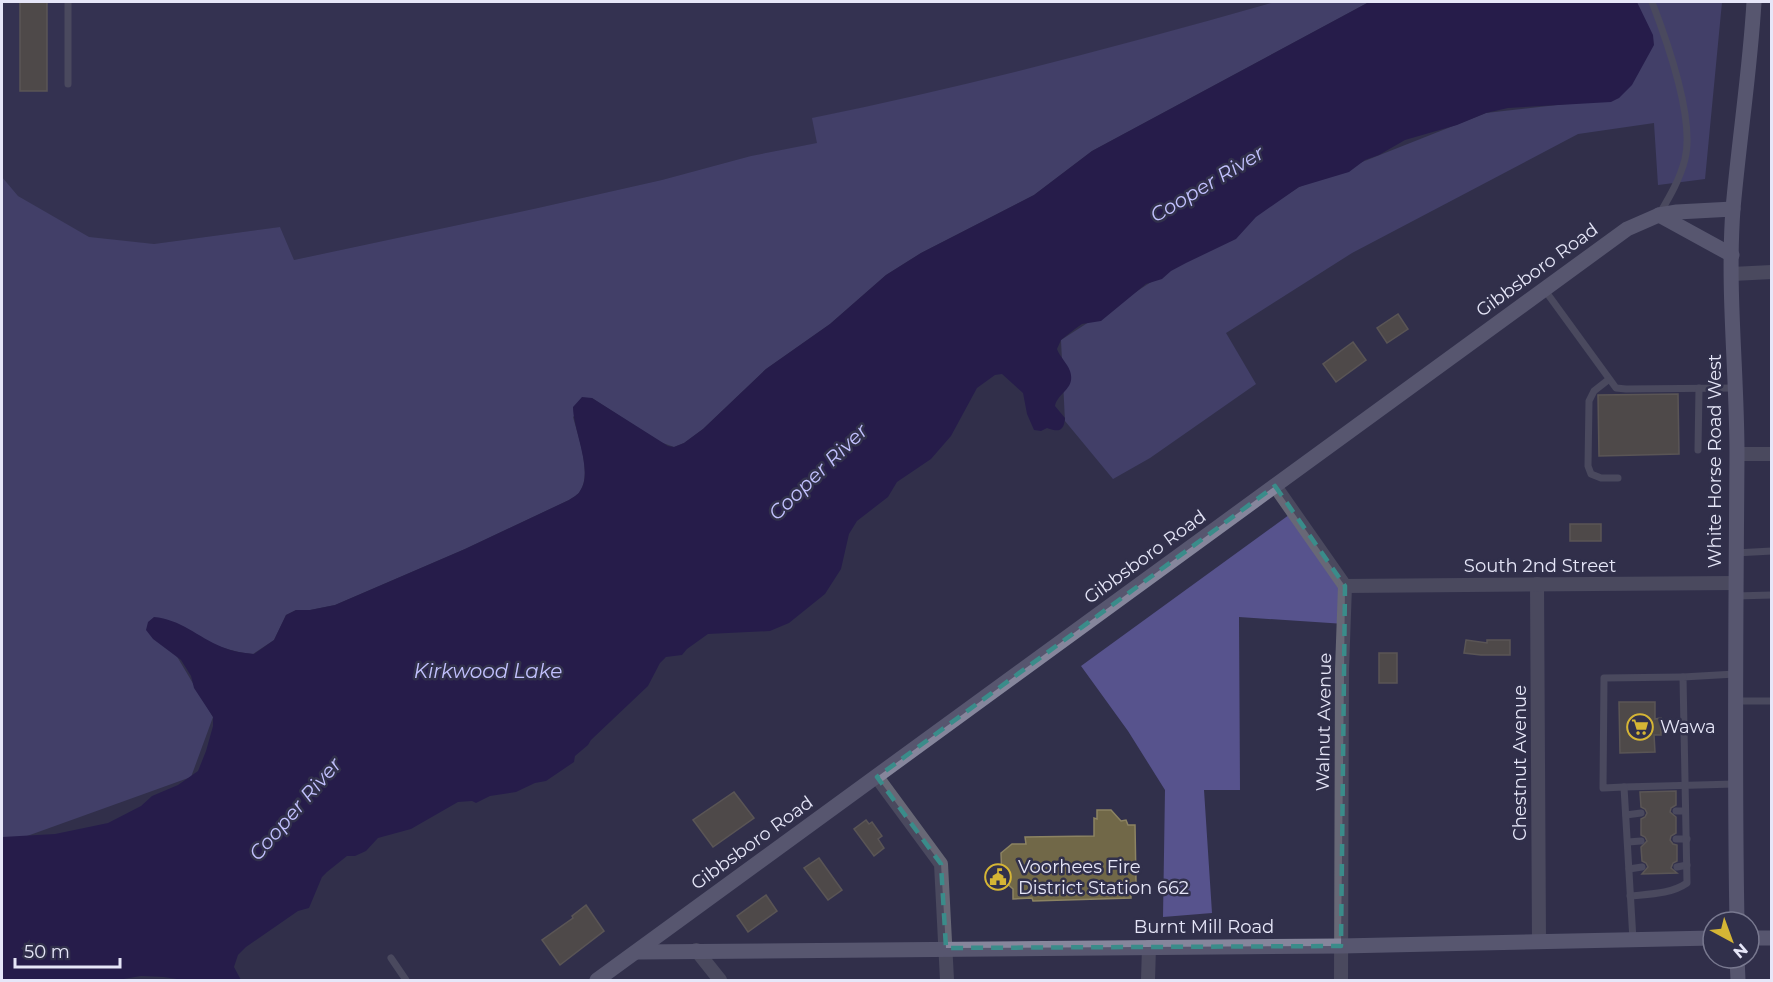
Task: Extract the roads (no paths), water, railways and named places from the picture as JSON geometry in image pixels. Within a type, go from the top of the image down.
[{"type":"street","name":"White Horse Road West","points":[[1737,910],[1735,553],[1737,454],[1732,255],[1733,209],[1750,65],[1754,3]]},
{"type":"street","name":"Gibbsboro Road","points":[[597,981],[1627,229],[1659,215],[1733,209]]},
{"type":"street","points":[[1659,215],[1732,255]]},
{"type":"street","points":[[1732,274],[1772,272]]},
{"type":"street","points":[[1737,454],[1772,454]]},
{"type":"street","points":[[1275,486],[1345,586]]},
{"type":"street","name":"South 2nd Street","points":[[1345,586],[1537,584],[1735,589]]},
{"type":"street","name":"Chestnut Avenue","points":[[1537,584],[1539,941]]},
{"type":"street","name":"Walnut Avenue","points":[[1341,981],[1342,669],[1345,586]]},
{"type":"street","points":[[877,777],[941,864],[947,981]]},
{"type":"street","name":"Burnt Mill Road","points":[[637,952],[1341,946],[1701,938]]},
{"type":"street","points":[[1149,947],[1149,981]]},
{"type":"street","points":[[696,950],[720,981]]},
{"type":"lane","points":[[68,2],[68,84]]},
{"type":"lane","points":[[1652,2],[1678,77],[1687,135],[1686,158],[1675,188],[1659,215]]},
{"type":"lane","points":[[1544,289],[1616,388],[1736,388]]},
{"type":"lane","points":[[1608,380],[1594,391],[1589,401],[1588,466],[1591,474],[1601,478],[1618,478]]},
{"type":"lane","points":[[1698,450],[1699,388]]},
{"type":"lane","points":[[1735,553],[1772,551]]},
{"type":"lane","points":[[1735,589],[1772,595]]},
{"type":"lane","points":[[1735,674],[1604,678],[1603,788],[1735,784]]},
{"type":"lane","points":[[1630,896],[1678,889],[1687,883],[1683,677]]},
{"type":"lane","points":[[1735,701],[1772,701]]},
{"type":"lane","points":[[1624,787],[1633,939]]},
{"type":"lane","points":[[1676,812],[1685,811]]},
{"type":"lane","points":[[1626,815],[1641,813]]},
{"type":"lane","points":[[1676,840],[1687,839]]},
{"type":"lane","points":[[1628,842],[1641,841]]},
{"type":"lane","points":[[1677,867],[1687,865]]},
{"type":"lane","points":[[1629,869],[1642,867]]},
{"type":"lane","points":[[391,958],[406,981]]},
{"type":"water","name":"Kirkwood Lake","points":[[1369,2],[1637,2],[1653,35],[1654,45],[1632,85],[1619,98],[1611,102],[1508,108],[1405,140],[1365,160],[1349,172],[1299,187],[1256,217],[1236,239],[1171,271],[1162,279],[1146,284],[1101,321],[1082,324],[1061,340],[1057,349],[1069,368],[1071,377],[1069,386],[1059,397],[1055,406],[1065,418],[1060,430],[1047,428],[1041,431],[1034,430],[1027,414],[1023,393],[1002,374],[995,375],[977,388],[951,436],[931,459],[897,482],[888,497],[857,521],[849,534],[841,569],[825,594],[789,623],[770,631],[708,634],[682,655],[666,657],[660,663],[648,686],[575,756],[574,762],[546,781],[535,783],[516,792],[490,796],[476,803],[458,802],[411,829],[378,838],[366,851],[355,856],[347,856],[322,877],[309,908],[298,911],[238,955],[234,967],[241,980],[184,980],[141,976],[118,980],[2,980],[2,837],[55,834],[108,823],[141,806],[152,796],[178,785],[198,771],[213,726],[213,717],[194,688],[191,676],[181,660],[153,639],[146,630],[148,622],[154,617],[172,621],[226,648],[254,654],[274,640],[286,615],[296,610],[335,605],[465,549],[569,500],[577,495],[584,483],[584,462],[573,407],[582,397],[592,398],[668,446],[674,447],[684,443],[703,429],[766,369],[830,324],[886,275],[921,253],[1034,195],[1092,151]]},
{"type":"place","name":"Wawa","points":[[1640,727]]},
{"type":"place","name":"Voorhees Fire District Station 662","points":[[998,877]]},
{"type":"water label","name":"Cooper River","points":[[1207,184]]},
{"type":"water label","name":"Cooper River","points":[[818,472]]},
{"type":"water label","name":"Cooper River","points":[[295,809]]}]
